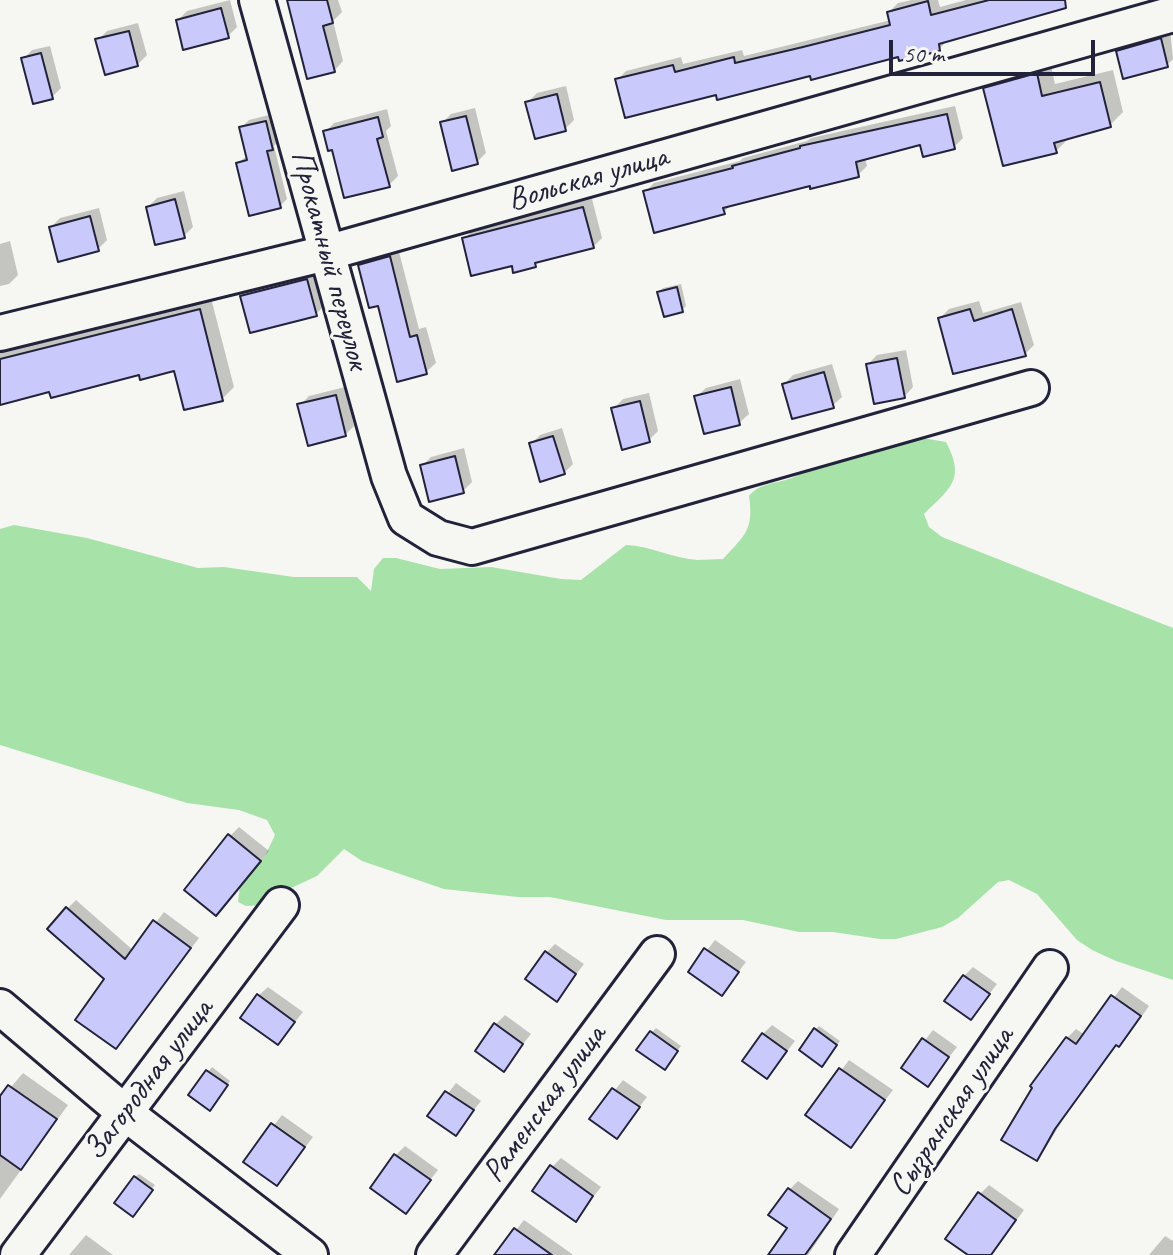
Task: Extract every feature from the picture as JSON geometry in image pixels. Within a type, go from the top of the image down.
[{"type":"street","name":"Прокатный переулок","points":[[257,0],[389,476],[406,518],[438,538],[472,547],[1031,388]]},
{"type":"street","name":"Вольская улица","points":[[0,333],[326,253],[1173,14]]},
{"type":"street","name":"Загородная улица","points":[[18,1255],[281,905]]},
{"type":"street","name":"Раменская улица","points":[[434,1255],[657,954]]},
{"type":"street","name":"Сызранская улица","points":[[853,1255],[1050,968]]},
{"type":"street","points":[[0,1007],[124,1112],[310,1255]]},
{"type":"green space","points":[[899,434],[946,442],[952,455],[955,475],[952,482],[924,514],[929,527],[942,537],[1173,628],[1173,980],[1092,950],[1077,940],[1037,894],[1009,880],[998,882],[958,918],[942,927],[896,939],[833,932],[799,932],[743,920],[666,920],[550,897],[518,897],[444,889],[362,861],[344,849],[317,876],[276,895],[263,905],[246,906],[238,902],[240,886],[265,856],[275,835],[267,820],[239,810],[187,803],[0,745],[0,529],[14,525],[87,538],[198,568],[224,567],[294,577],[357,577],[371,591],[374,569],[383,558],[396,558],[440,569],[491,567],[581,580],[626,545],[688,559],[723,559],[749,525],[749,496],[753,491]]},
{"type":"building","points":[[287,0],[327,0],[333,23],[323,26],[335,72],[307,79]]},
{"type":"building","points":[[989,0],[1065,0],[1066,8],[939,44],[940,51],[899,61],[898,57],[811,80],[810,76],[717,100],[716,95],[625,118],[615,79],[673,65],[675,72],[734,57],[735,63],[803,47],[890,25],[887,12],[928,1],[931,15]]},
{"type":"building","points":[[221,8],[229,38],[183,50],[176,20]]},
{"type":"building","points":[[129,31],[138,66],[105,75],[95,39]]},
{"type":"building","points":[[1161,38],[1168,67],[1123,79],[1116,51]]},
{"type":"building","points":[[41,53],[53,99],[33,104],[21,58]]},
{"type":"building","points":[[1037,73],[1042,96],[1100,82],[1111,127],[1054,143],[1057,153],[1003,166],[983,88]]},
{"type":"building","points":[[557,94],[566,131],[535,139],[525,102]]},
{"type":"building","points":[[947,114],[955,149],[923,157],[920,145],[856,162],[859,177],[723,208],[725,214],[654,233],[643,191],[733,168],[800,146]]},
{"type":"building","points":[[466,116],[478,164],[452,171],[440,122]]},
{"type":"building","points":[[378,117],[383,137],[377,139],[390,187],[344,198],[332,150],[328,151],[323,131]]},
{"type":"building","points":[[266,121],[273,150],[267,151],[281,208],[249,216],[236,163],[247,160],[239,127]]},
{"type":"building","points":[[175,199],[185,238],[155,245],[146,207]]},
{"type":"building","points":[[583,207],[594,248],[535,263],[536,267],[513,273],[512,266],[471,276],[462,238]]},
{"type":"building","points":[[90,216],[99,251],[58,262],[49,227]]},
{"type":"building","points":[[390,256],[410,337],[417,335],[427,374],[397,382],[378,306],[369,308],[358,265]]},
{"type":"building","points":[[307,279],[317,316],[250,333],[240,296]]},
{"type":"building","points":[[677,287],[683,312],[664,317],[657,292]]},
{"type":"building","points":[[200,309],[223,401],[184,410],[174,371],[140,380],[139,375],[51,398],[49,392],[0,405],[0,359]]},
{"type":"building","points":[[970,309],[974,321],[1012,309],[1026,356],[953,374],[938,318]]},
{"type":"building","points":[[897,358],[905,398],[874,404],[866,364]]},
{"type":"building","points":[[824,372],[834,408],[792,419],[782,384]]},
{"type":"building","points":[[731,387],[740,425],[704,434],[694,396]]},
{"type":"building","points":[[336,395],[346,436],[308,446],[297,404]]},
{"type":"building","points":[[640,401],[650,442],[622,450],[611,408]]},
{"type":"building","points":[[553,436],[565,474],[540,482],[529,443]]},
{"type":"building","points":[[455,456],[464,493],[429,502],[420,465]]},
{"type":"building","points":[[228,834],[261,861],[216,916],[184,890]]},
{"type":"building","points":[[66,907],[125,959],[153,920],[191,948],[116,1049],[75,1020],[104,979],[47,929]]},
{"type":"building","points":[[704,948],[739,972],[722,996],[688,972]]},
{"type":"building","points":[[545,951],[576,974],[557,1002],[525,979]]},
{"type":"building","points":[[963,975],[990,994],[971,1020],[944,1001]]},
{"type":"building","points":[[257,994],[295,1022],[278,1045],[240,1018]]},
{"type":"building","points":[[1111,995],[1141,1016],[1055,1129],[1037,1161],[1001,1140],[1032,1088],[1030,1086],[1066,1037],[1076,1044]]},
{"type":"building","points":[[494,1023],[523,1044],[504,1072],[475,1051]]},
{"type":"building","points":[[814,1028],[837,1045],[822,1067],[799,1050]]},
{"type":"building","points":[[650,1031],[678,1051],[665,1070],[636,1050]]},
{"type":"building","points":[[762,1033],[787,1051],[767,1079],[742,1061]]},
{"type":"building","points":[[922,1038],[949,1057],[928,1087],[901,1068]]},
{"type":"building","points":[[839,1068],[885,1100],[851,1148],[805,1115]]},
{"type":"building","points":[[206,1070],[228,1085],[210,1111],[188,1095]]},
{"type":"building","points":[[8,1085],[57,1119],[21,1170],[0,1155],[0,1096]]},
{"type":"building","points":[[612,1088],[640,1107],[617,1139],[589,1119]]},
{"type":"building","points":[[445,1091],[474,1110],[456,1136],[427,1116]]},
{"type":"building","points":[[271,1123],[305,1147],[277,1186],[243,1162]]},
{"type":"building","points":[[394,1154],[431,1180],[406,1214],[370,1188]]},
{"type":"building","points":[[550,1165],[593,1196],[576,1222],[532,1191]]},
{"type":"building","points":[[134,1176],[153,1190],[133,1217],[114,1203]]},
{"type":"building","points":[[788,1188],[831,1219],[805,1255],[768,1255],[787,1228],[768,1215]]},
{"type":"building","points":[[978,1192],[1016,1220],[991,1255],[968,1255],[945,1239]]},
{"type":"building","points":[[514,1228],[552,1255],[494,1255]]}]
